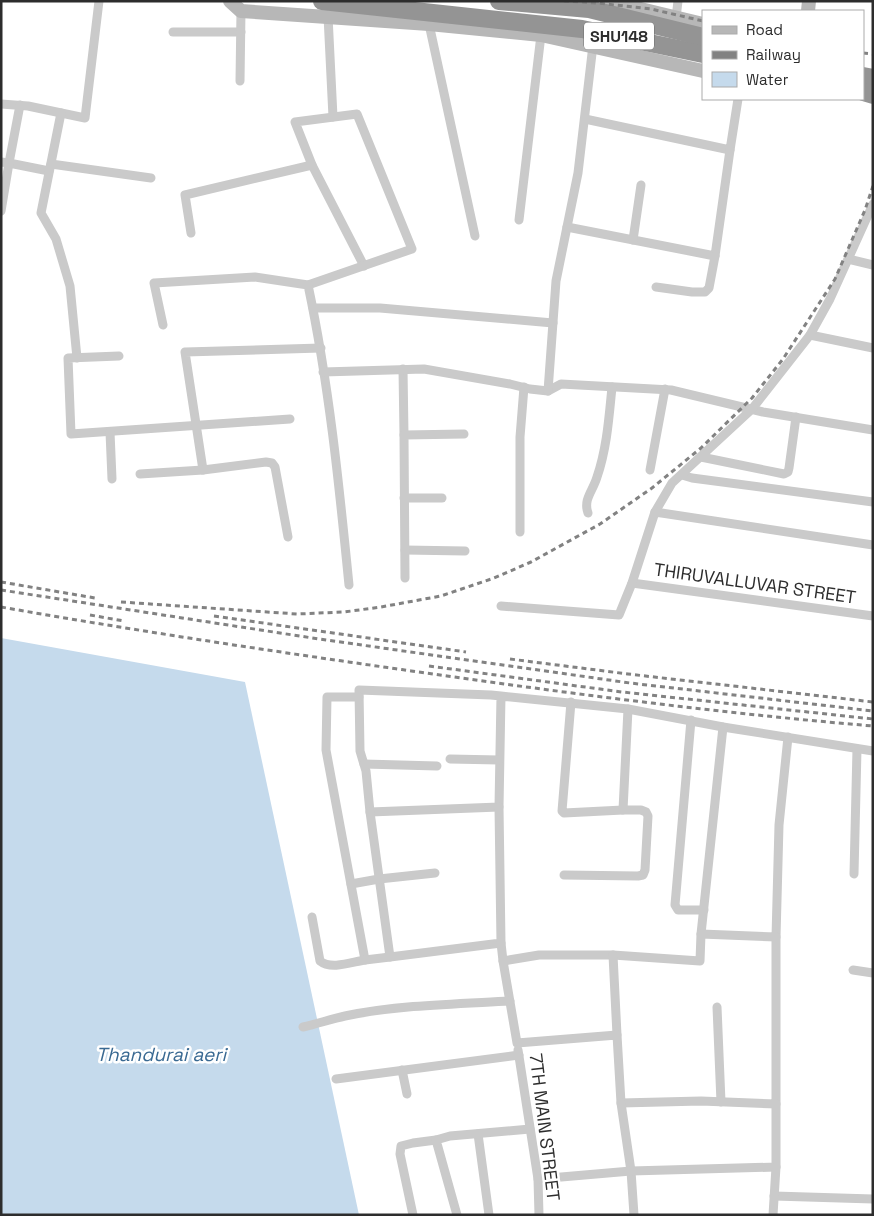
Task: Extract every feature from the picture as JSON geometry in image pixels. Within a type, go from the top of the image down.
[{"type":"highway","name":"SHU148","points":[[499,1],[589,9],[702,37]]},
{"type":"highway","name":"SHU148","points":[[325,9],[538,30],[582,29],[702,54]]},
{"type":"street","points":[[1,104],[20,105],[85,118],[99,1]]},
{"type":"street","points":[[230,1],[241,11],[325,9],[429,24],[538,30],[702,71]]},
{"type":"street","points":[[607,1],[702,24]]},
{"type":"street","points":[[676,18],[678,1]]},
{"type":"street","points":[[325,9],[333,117]]},
{"type":"street","points":[[240,81],[241,11]]},
{"type":"street","points":[[429,24],[475,236]]},
{"type":"street","points":[[520,220],[538,30]]},
{"type":"street","points":[[173,32],[241,32]]},
{"type":"street","points":[[548,391],[556,281],[578,172],[593,45]]},
{"type":"street","points":[[656,287],[692,292],[705,292],[709,288],[738,100]]},
{"type":"street","points":[[1,211],[5,162],[20,105]]},
{"type":"street","points":[[61,113],[41,213],[56,239],[70,286],[77,358]]},
{"type":"street","points":[[163,325],[154,283],[255,277],[308,285],[364,266],[412,249],[357,114],[294,122],[312,165],[364,266]]},
{"type":"street","points":[[585,119],[730,150]]},
{"type":"street","points":[[5,162],[150,178]]},
{"type":"street","points":[[191,233],[185,195],[312,165]]},
{"type":"street","points":[[633,240],[641,185]]},
{"type":"street","points":[[501,606],[619,615],[632,583],[655,512],[672,484],[725,432],[752,409],[810,335],[830,299],[873,204]]},
{"type":"street","points":[[567,227],[715,256]]},
{"type":"street","points":[[848,259],[873,265]]},
{"type":"street","points":[[308,285],[321,348],[337,466],[349,585]]},
{"type":"street","points":[[313,308],[380,308],[553,323]]},
{"type":"street","points":[[810,335],[873,348]]},
{"type":"street","points":[[203,470],[185,352],[321,348]]},
{"type":"street","points":[[119,356],[68,358],[71,434],[290,419]]},
{"type":"street","points":[[323,372],[424,369],[548,391],[561,384],[665,389],[752,409],[873,430]]},
{"type":"street","points":[[403,370],[405,578]]},
{"type":"street","points":[[520,532],[520,437],[524,387]]},
{"type":"street","points":[[588,514],[585,506],[586,500],[594,486],[601,464],[612,387]]},
{"type":"street","points":[[650,470],[665,389]]},
{"type":"street","points":[[701,457],[784,474],[788,472],[789,468],[796,417]]},
{"type":"street","points":[[110,432],[112,479]]},
{"type":"street","points":[[404,435],[464,434]]},
{"type":"street","points":[[140,474],[272,463],[275,467],[288,537]]},
{"type":"street","points":[[682,475],[692,478],[873,502]]},
{"type":"street","points":[[404,498],[442,498]]},
{"type":"street","points":[[655,512],[873,545]]},
{"type":"street","points":[[405,550],[465,551]]},
{"type":"street","name":"THIRUVALLUVAR STREET","points":[[632,583],[873,616]]},
{"type":"street","points":[[390,957],[364,764],[360,751],[359,690],[501,696],[628,708],[723,727],[873,751]]},
{"type":"street","points":[[359,697],[327,696],[326,750],[365,960]]},
{"type":"street","name":"7TH MAIN STREET","points":[[501,696],[499,807],[501,943],[538,1179],[539,1215]]},
{"type":"street","points":[[564,875],[632,877],[643,875],[646,870],[648,816],[646,812],[641,810],[623,810],[564,813],[562,811],[571,702]]},
{"type":"street","points":[[623,810],[628,708]]},
{"type":"street","points":[[691,720],[674,906],[678,910],[704,910]]},
{"type":"street","points":[[503,961],[539,955],[613,955],[700,961],[701,934],[723,727]]},
{"type":"street","points":[[773,1215],[776,1167],[776,937],[779,824],[788,738]]},
{"type":"street","points":[[854,874],[857,749]]},
{"type":"street","points":[[450,759],[500,760]]},
{"type":"street","points":[[364,764],[438,766]]},
{"type":"street","points":[[370,812],[499,807]]},
{"type":"street","points":[[351,884],[435,873]]},
{"type":"street","points":[[312,917],[320,962],[325,965],[501,943]]},
{"type":"street","points":[[701,934],[776,937]]},
{"type":"street","points":[[613,955],[621,1103],[631,1171],[634,1215]]},
{"type":"street","points":[[853,970],[873,973]]},
{"type":"street","points":[[303,1027],[344,1016],[402,1008],[510,1001]]},
{"type":"street","points":[[717,1007],[721,1102]]},
{"type":"street","points":[[517,1043],[617,1034]]},
{"type":"street","points":[[336,1078],[519,1055]]},
{"type":"street","points":[[402,1070],[407,1094]]},
{"type":"street","points":[[621,1103],[721,1102],[776,1104]]},
{"type":"street","points":[[413,1215],[401,1161],[401,1146],[450,1136],[530,1130]]},
{"type":"street","points":[[478,1134],[489,1215]]},
{"type":"street","points":[[436,1140],[457,1215]]},
{"type":"street","points":[[538,1179],[631,1171],[776,1167]]},
{"type":"street","points":[[774,1196],[873,1199]]},
{"type":"water","name":"Thandurai aeri","points":[[1,638],[245,682],[359,1215],[1,1215]]},
{"type":"railway","points":[[564,1],[651,9],[702,21]]},
{"type":"railway","points":[[864,53],[873,54]]},
{"type":"railway","points":[[121,602],[297,614],[344,612],[381,607],[441,596],[494,578],[531,562],[600,524],[652,488],[701,448],[752,398],[783,359],[835,279],[865,210],[873,186]]},
{"type":"railway","points":[[1,582],[95,598]]},
{"type":"railway","points":[[1,590],[319,639],[630,683],[873,711]]},
{"type":"railway","points":[[1,607],[335,660],[500,683],[713,710],[873,726]]},
{"type":"railway","points":[[90,615],[124,621]]},
{"type":"railway","points":[[214,616],[466,652]]},
{"type":"railway","points":[[510,659],[873,702]]},
{"type":"railway","points":[[429,666],[622,692],[873,719]]}]
